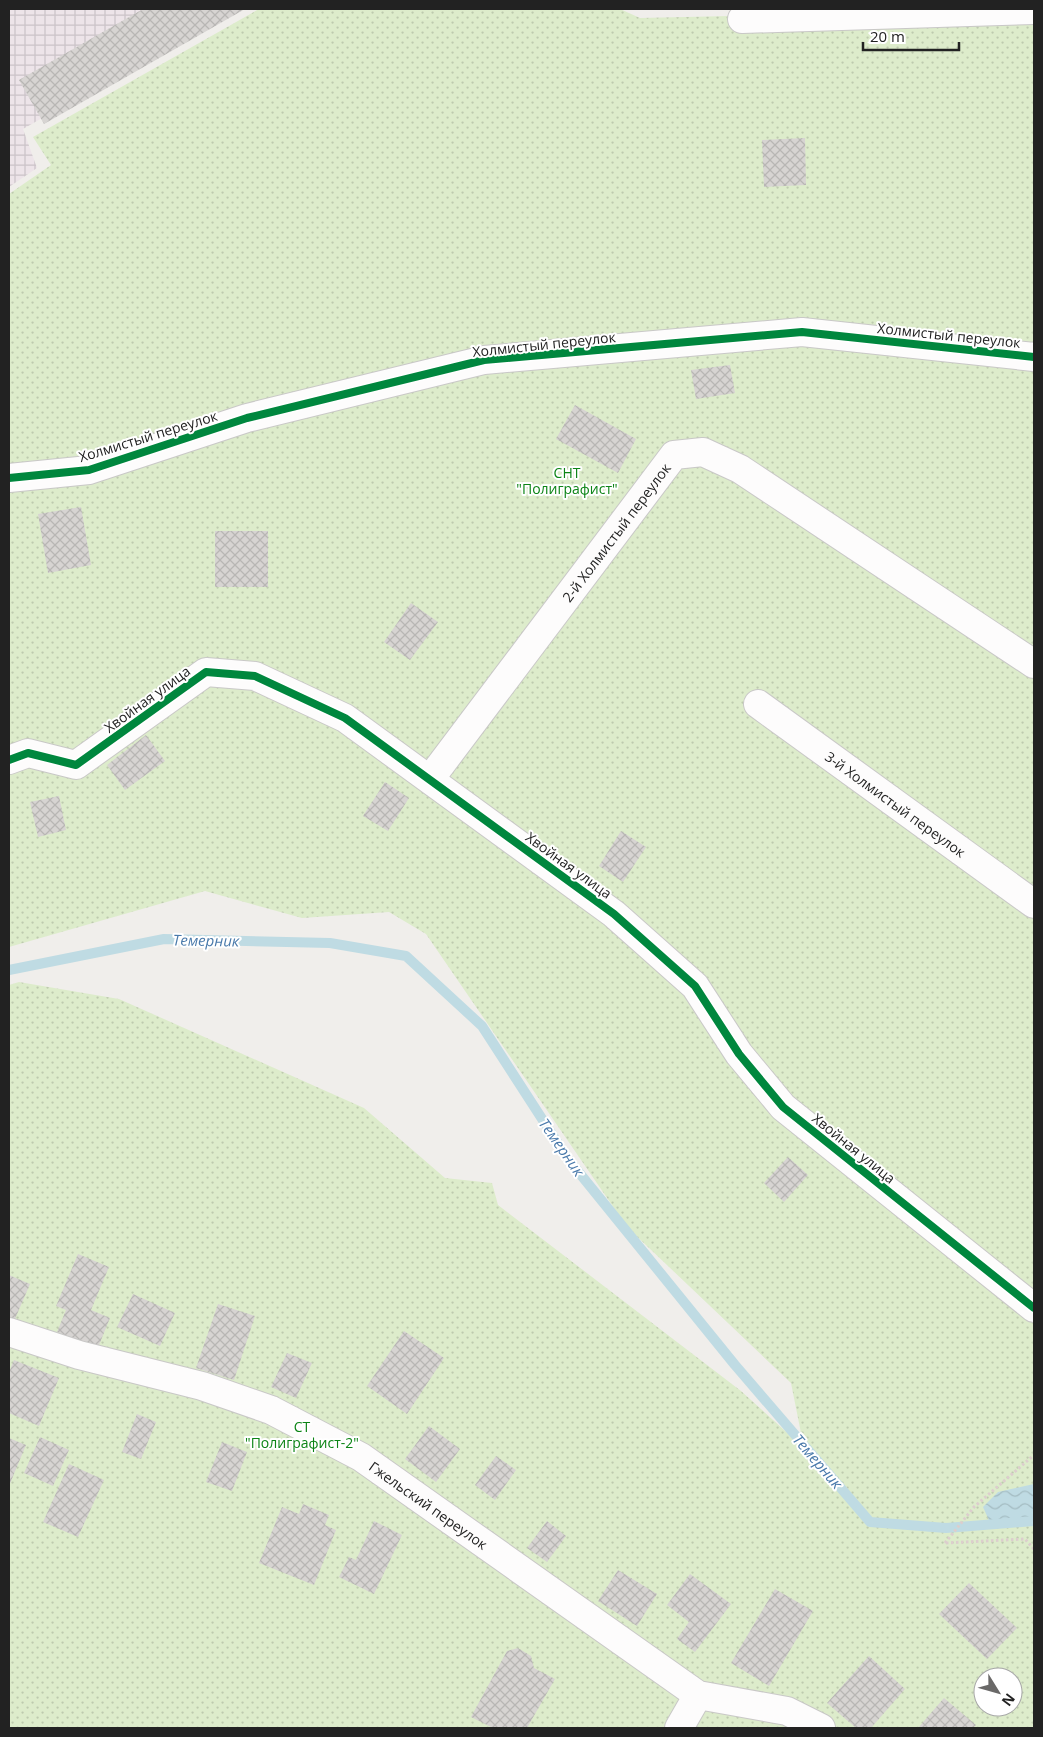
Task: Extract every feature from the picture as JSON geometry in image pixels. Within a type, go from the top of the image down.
[{"type":"street","points":[[742,19],[1034,10]]},
{"type":"street","name":"Холмистый переулок","points":[[9,478],[89,470],[248,418],[484,360],[802,332],[1034,357]]},
{"type":"street","name":"2-й Холмистый переулок","points":[[430,779],[674,455],[703,452],[740,469],[1034,664]]},
{"type":"street","name":"Хвойная улица","points":[[9,760],[28,753],[76,765],[206,672],[255,676],[346,718],[614,914],[695,986],[739,1054],[783,1107],[1034,1308]]},
{"type":"street","name":"3-й Холмистый переулок","points":[[758,704],[1034,904]]},
{"type":"street","name":"Гжельский переулок","points":[[9,1332],[79,1355],[202,1386],[262,1407],[361,1457],[698,1695],[787,1711],[821,1728]]},
{"type":"street","points":[[679,1728],[698,1695]]},
{"type":"path","points":[[1034,1455],[974,1507],[945,1543],[1025,1539],[1034,1549]]},
{"type":"shaded area","points":[[9,9],[233,9],[23,129],[37,168],[9,187]]},
{"type":"green space","name":"СНТ \"Полиграфист\"","points":[[259,9],[620,9],[640,18],[1034,9],[1034,1728],[9,1728],[9,985],[19,982],[119,999],[364,1108],[445,1178],[492,1183],[498,1205],[741,1391],[804,1448],[791,1383],[627,1227],[426,934],[389,912],[302,918],[205,891],[9,947],[9,194],[51,165],[33,137]]},
{"type":"water","points":[[1034,1484],[1034,1521],[992,1527],[983,1507],[998,1492]]},
{"type":"building","points":[[143,9],[245,9],[44,124],[19,80]]},
{"type":"building","points":[[805,138],[806,185],[764,187],[762,140]]},
{"type":"building","points":[[730,365],[735,393],[696,399],[691,370]]},
{"type":"building","points":[[575,405],[636,439],[618,473],[556,439]]},
{"type":"building","points":[[81,507],[91,565],[48,573],[38,514]]},
{"type":"building","points":[[215,531],[268,531],[268,587],[215,587]]},
{"type":"building","points":[[411,603],[438,622],[410,660],[384,642]]},
{"type":"building","points":[[146,735],[165,761],[125,790],[107,765]]},
{"type":"building","points":[[385,782],[409,798],[388,831],[363,816]]},
{"type":"building","points":[[59,796],[66,830],[38,837],[30,802]]},
{"type":"building","points":[[621,831],[646,847],[623,882],[599,866]]},
{"type":"building","points":[[788,1157],[808,1175],[784,1202],[764,1183]]},
{"type":"building","points":[[78,1254],[109,1267],[91,1310],[110,1318],[97,1350],[57,1332],[66,1310],[56,1306]]},
{"type":"building","points":[[9,1275],[30,1284],[15,1319],[9,1317]]},
{"type":"building","points":[[133,1294],[175,1313],[160,1346],[117,1327]]},
{"type":"building","points":[[218,1304],[255,1316],[234,1380],[196,1368]]},
{"type":"building","points":[[404,1331],[444,1358],[407,1414],[367,1386]]},
{"type":"building","points":[[287,1353],[312,1363],[296,1398],[271,1387]]},
{"type":"building","points":[[14,1360],[59,1378],[39,1426],[9,1413],[9,1372]]},
{"type":"building","points":[[137,1414],[156,1422],[141,1459],[122,1452]]},
{"type":"building","points":[[429,1426],[460,1449],[436,1482],[405,1459]]},
{"type":"building","points":[[40,1437],[69,1450],[53,1486],[24,1473]]},
{"type":"building","points":[[9,1438],[26,1445],[9,1486]]},
{"type":"building","points":[[222,1442],[247,1452],[232,1491],[206,1482]]},
{"type":"building","points":[[496,1456],[516,1470],[495,1500],[475,1485]]},
{"type":"building","points":[[69,1464],[104,1480],[78,1537],[43,1522]]},
{"type":"building","points":[[303,1504],[329,1515],[325,1525],[336,1530],[314,1585],[259,1563],[282,1507],[299,1514]]},
{"type":"building","points":[[374,1521],[402,1535],[374,1594],[339,1577],[349,1557],[356,1560]]},
{"type":"building","points":[[547,1521],[566,1536],[547,1562],[527,1548]]},
{"type":"building","points":[[618,1570],[657,1594],[637,1626],[598,1601]]},
{"type":"building","points":[[690,1574],[731,1604],[695,1652],[677,1639],[689,1622],[667,1605]]},
{"type":"building","points":[[969,1583],[1017,1628],[987,1659],[939,1614]]},
{"type":"building","points":[[775,1589],[813,1611],[769,1686],[731,1663]]},
{"type":"building","points":[[518,1648],[531,1656],[534,1668],[555,1679],[527,1728],[493,1728],[471,1717],[507,1651]]},
{"type":"building","points":[[869,1656],[905,1689],[871,1728],[856,1728],[827,1703]]},
{"type":"building","points":[[944,1698],[976,1725],[973,1728],[918,1728]]},
{"type":"waterway","name":"Темерник","points":[[9,970],[164,939],[330,943],[406,956],[482,1026],[568,1159],[735,1365],[870,1522],[946,1528],[1034,1521]]},
{"type":"cycle path","points":[[9,478],[89,470],[247,418],[484,360],[802,332],[1034,357]]},
{"type":"cycle path","points":[[9,760],[28,753],[76,765],[206,672],[255,676],[345,718],[614,914],[695,986],[739,1054],[783,1107],[1034,1308]]},
{"type":"park label","name":"СТ \"Полиграфист-2\"","points":[[302,1434]]}]
